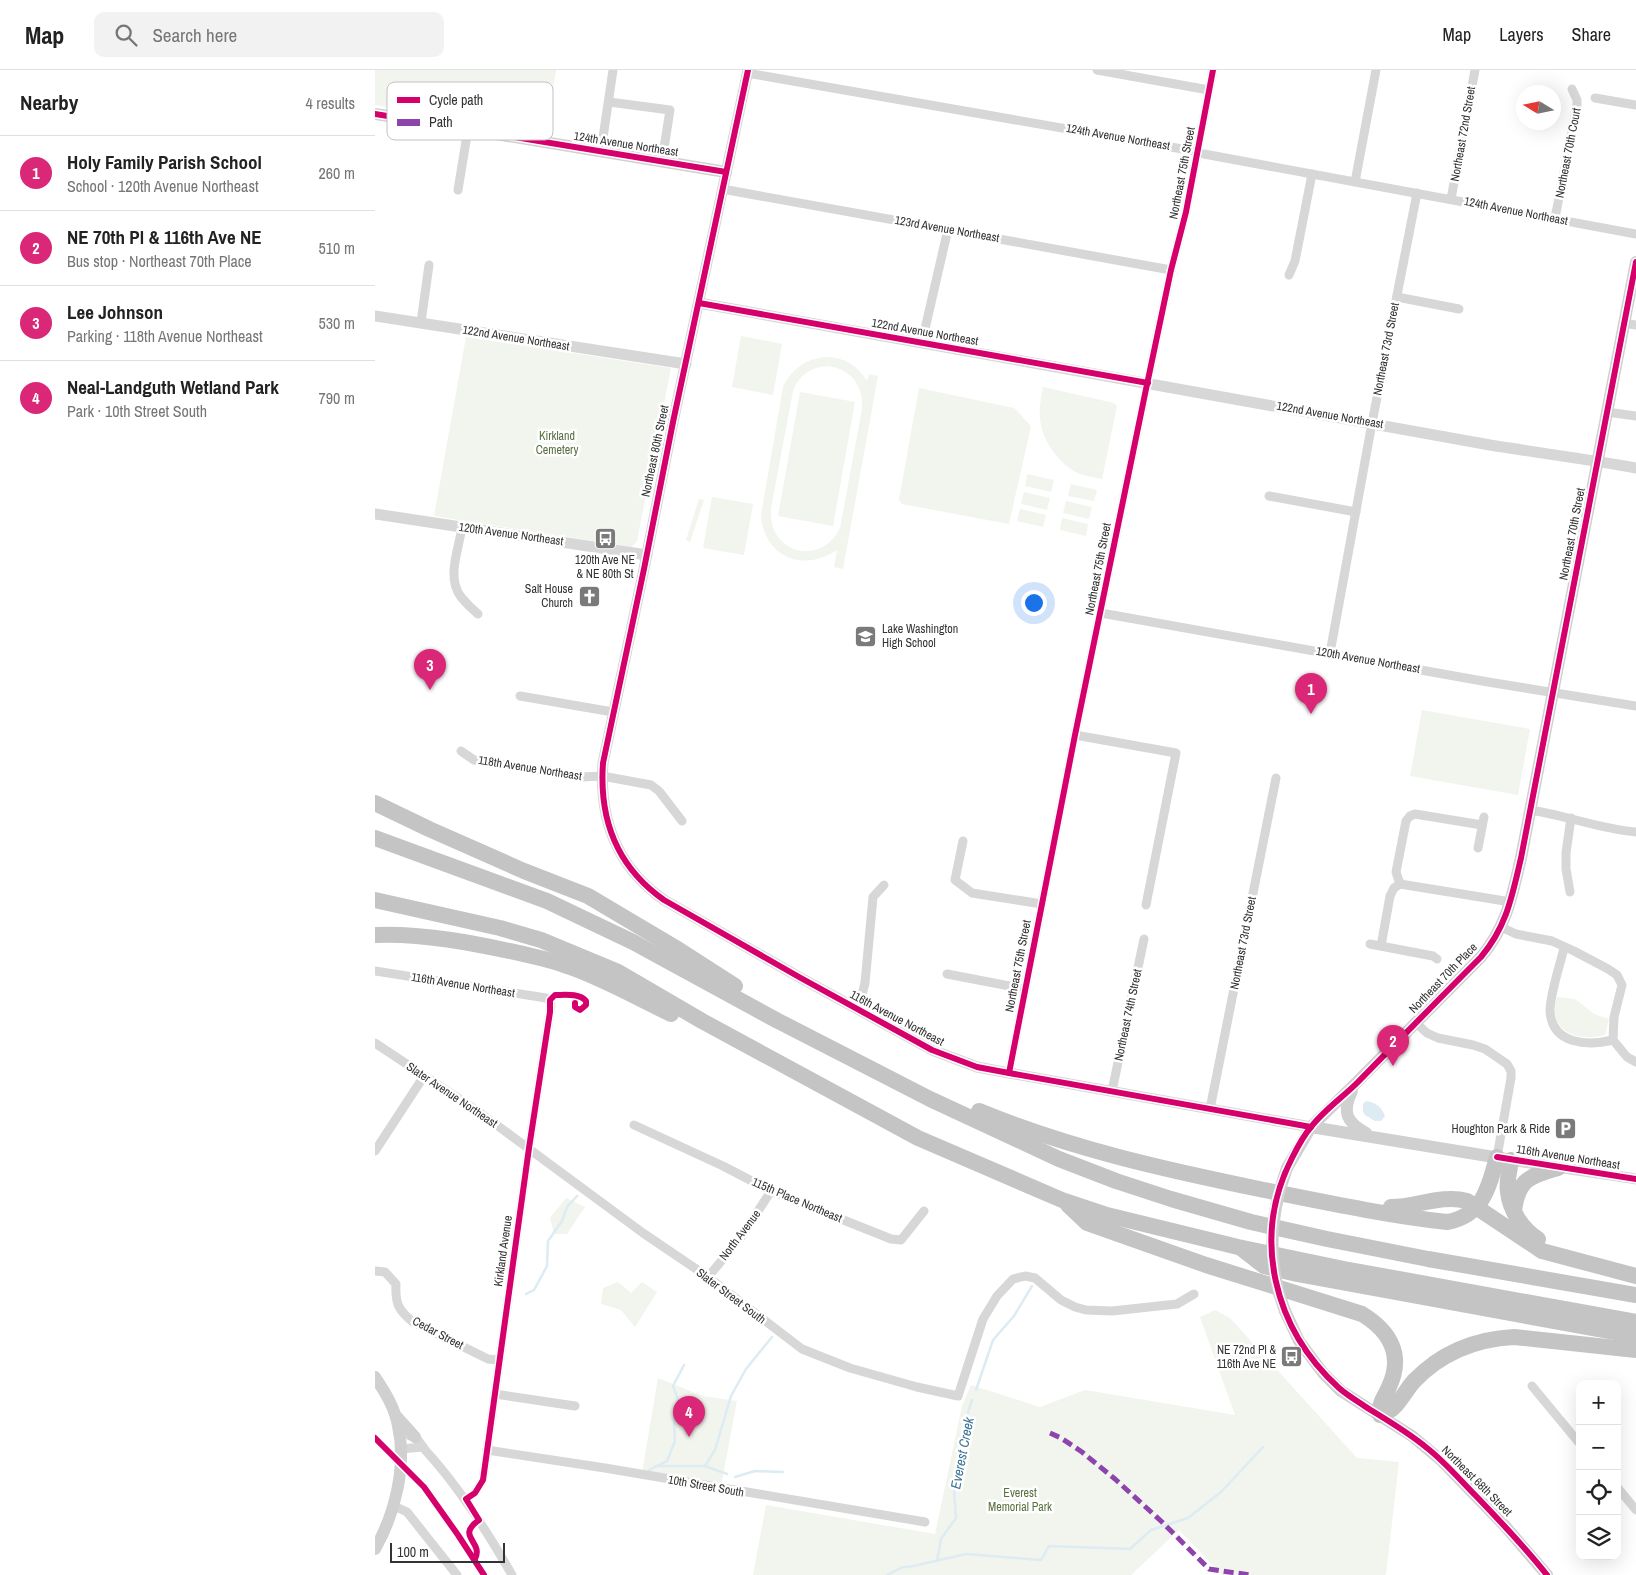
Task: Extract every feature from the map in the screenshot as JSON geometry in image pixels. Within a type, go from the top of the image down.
[{"type":"highway","points":[[375,803],[524,871],[588,896],[679,950],[767,1007],[778,1021]]},
{"type":"highway","points":[[375,838],[547,900],[633,942],[778,1021],[930,1099],[1068,1162],[1116,1181],[1251,1222],[1428,1259],[1636,1295]]},
{"type":"highway","points":[[375,900],[500,928],[541,940],[617,972],[702,1021],[918,1138],[1062,1200],[1123,1220],[1344,1269],[1636,1322]]},
{"type":"highway","points":[[375,935],[457,941],[566,965],[674,1016],[702,1021]]},
{"type":"highway","points":[[930,1099],[950,1099],[1077,1146],[1181,1173],[1349,1206],[1447,1222],[1467,1216],[1476,1208],[1504,1158]]},
{"type":"highway","points":[[1504,1158],[1507,1192],[1518,1220],[1531,1234],[1540,1240],[1636,1267]]},
{"type":"highway","points":[[1514,1211],[1519,1190],[1531,1177],[1558,1168]]},
{"type":"highway","points":[[1349,1206],[1402,1207],[1449,1198],[1467,1201],[1542,1251],[1636,1276]]},
{"type":"highway","points":[[1062,1200],[1087,1223],[1206,1265],[1362,1314],[1374,1322],[1385,1332],[1391,1341],[1395,1366],[1389,1387],[1380,1401],[1380,1416],[1395,1408],[1413,1382],[1437,1361],[1457,1350],[1478,1342],[1513,1337],[1636,1350]]},
{"type":"highway","points":[[1238,1246],[1264,1266],[1297,1274],[1636,1336]]},
{"type":"main road","name":"124th Avenue Northeast","points":[[534,140],[726,172]]},
{"type":"main road","name":"Northeast 70th Street","points":[[1529,810],[1607,412],[1630,324],[1636,262]]},
{"type":"main road","name":"Northeast 70th Place","points":[[1285,1311],[1273,1269],[1272,1239],[1275,1209],[1287,1168],[1311,1127],[1481,957],[1501,927],[1511,902],[1529,810]]},
{"type":"main road","points":[[1354,1085],[1346,1106],[1350,1122],[1354,1127],[1372,1137]]},
{"type":"main road","name":"116th Avenue Northeast","points":[[1311,1127],[1504,1158]]},
{"type":"main road","name":"Northeast 68th Street","points":[[1285,1311],[1304,1349],[1323,1373],[1341,1391],[1416,1439],[1442,1461],[1505,1526],[1547,1575]]},
{"type":"main road","points":[[375,1377],[387,1395],[395,1415],[400,1443],[398,1483],[394,1506],[375,1549]]},
{"type":"main road","points":[[395,1415],[415,1437]]},
{"type":"street","points":[[601,151],[613,70]]},
{"type":"street","points":[[1097,70],[1209,90]]},
{"type":"street","name":"Northeast 75th Street","points":[[1009,1073],[1075,735],[1171,270],[1186,212],[1213,70]]},
{"type":"street","points":[[1355,182],[1376,70]]},
{"type":"street","name":"Northeast 72nd Street","points":[[1451,199],[1475,70]]},
{"type":"street","name":"124th Avenue Northeast","points":[[747,72],[1188,150],[1636,234]]},
{"type":"street","name":"Northeast 80th Street","points":[[613,838],[604,804],[603,763],[747,72]]},
{"type":"street","name":"Northeast 70th Court","points":[[1555,218],[1577,105],[1572,89]]},
{"type":"street","points":[[1595,98],[1636,105]]},
{"type":"street","points":[[609,102],[670,110],[662,161]]},
{"type":"street","points":[[457,190],[466,140]]},
{"type":"street","points":[[1289,275],[1295,261],[1312,174]]},
{"type":"street","name":"123rd Avenue Northeast","points":[[722,189],[1171,270]]},
{"type":"street","name":"Northeast 73rd Street","points":[[1330,653],[1417,193]]},
{"type":"street","points":[[922,342],[948,229]]},
{"type":"street","points":[[421,322],[429,265]]},
{"type":"street","points":[[1397,297],[1459,308]]},
{"type":"street","name":"122nd Avenue Northeast","points":[[699,303],[1552,456],[1636,468]]},
{"type":"street","name":"122nd Avenue Northeast","points":[[375,316],[686,364]]},
{"type":"street","points":[[1607,412],[1636,416]]},
{"type":"street","points":[[1269,496],[1356,512]]},
{"type":"street","name":"120th Avenue Northeast","points":[[375,514],[647,555]]},
{"type":"street","points":[[462,527],[453,570],[455,584],[460,596],[478,614]]},
{"type":"street","name":"120th Avenue Northeast","points":[[1101,613],[1488,682],[1636,706]]},
{"type":"street","points":[[520,696],[613,712]]},
{"type":"street","points":[[1075,735],[1176,753],[1146,905]]},
{"type":"street","name":"118th Avenue Northeast","points":[[461,751],[474,760],[582,777],[602,776],[651,785],[659,790],[682,821]]},
{"type":"street","name":"Northeast 73rd Street","points":[[1210,1108],[1276,778]]},
{"type":"street","points":[[1529,810],[1571,818],[1618,831],[1636,832]]},
{"type":"street","points":[[1400,884],[1396,872],[1406,821],[1410,816],[1415,814],[1483,821],[1478,848]]},
{"type":"street","points":[[1570,892],[1566,869],[1566,853],[1571,818]]},
{"type":"street","name":"116th Avenue Northeast","points":[[613,838],[631,868],[651,890],[664,900],[858,1010],[941,1054],[977,1067],[1311,1127]]},
{"type":"street","points":[[963,841],[955,880],[972,893],[1042,904]]},
{"type":"street","points":[[1381,946],[1390,896],[1394,888],[1400,884],[1511,902]]},
{"type":"street","points":[[858,1010],[865,983],[873,897],[884,885]]},
{"type":"street","points":[[1501,927],[1516,934],[1552,941],[1608,968],[1617,975],[1622,985],[1614,1017],[1613,1040],[1627,1057],[1636,1062]]},
{"type":"street","name":"Northeast 74th Street","points":[[1111,1092],[1144,939]]},
{"type":"street","points":[[1370,944],[1433,956],[1437,959]]},
{"type":"street","points":[[1564,948],[1551,1004],[1553,1023],[1559,1034],[1579,1043],[1595,1044],[1613,1040]]},
{"type":"street","name":"116th Avenue Northeast","points":[[375,971],[550,1000]]},
{"type":"street","points":[[947,974],[1025,989]]},
{"type":"street","name":"Kirkland Avenue","points":[[465,1499],[475,1493],[483,1480],[498,1360],[550,1012],[550,1000]]},
{"type":"street","points":[[1416,1023],[1427,1033],[1438,1038],[1481,1047],[1510,1068],[1511,1078],[1504,1158]]},
{"type":"street","name":"Slater Avenue Northeast","points":[[375,1043],[479,1112],[529,1148]]},
{"type":"street","points":[[375,1151],[424,1076]]},
{"type":"street","name":"115th Place Northeast","points":[[634,1125],[723,1166],[771,1191],[891,1239],[901,1240],[924,1211]]},
{"type":"street","name":"Slater Street South","points":[[529,1148],[643,1233],[708,1277],[802,1349],[864,1372],[958,1396],[983,1319],[997,1296],[1013,1279],[1025,1276],[1035,1278],[1061,1300],[1086,1310],[1112,1311],[1177,1304],[1194,1294]]},
{"type":"street","name":"116th Avenue Northeast","points":[[1504,1158],[1636,1179]]},
{"type":"street","name":"North Avenue","points":[[708,1277],[742,1236],[771,1191]]},
{"type":"street","name":"Cedar Street","points":[[375,1271],[385,1272],[396,1284],[395,1298],[399,1308],[413,1322],[488,1359],[498,1360]]},
{"type":"street","points":[[1532,1386],[1576,1439]]},
{"type":"street","points":[[495,1394],[575,1406]]},
{"type":"street","points":[[400,1443],[415,1437],[421,1442],[465,1499],[512,1575]]},
{"type":"street","points":[[400,1443],[423,1447]]},
{"type":"street","name":"10th Street South","points":[[487,1450],[925,1522]]},
{"type":"street","points":[[1621,1492],[1636,1510]]},
{"type":"street","points":[[394,1506],[407,1512],[457,1575]]},
{"type":"green space","points":[[375,70],[556,70],[553,89],[553,82],[387,82],[387,107],[375,105]]},
{"type":"green space","points":[[741,336],[782,344],[773,395],[732,387]]},
{"type":"green space","name":"Kirkland Cemetery","points":[[466,337],[671,368],[637,541],[632,547],[434,516]]},
{"type":"green space","points":[[828,357],[845,361],[855,367],[867,381],[869,374],[878,376],[843,569],[834,567],[837,550],[824,557],[811,560],[787,557],[777,551],[769,541],[764,530],[761,515],[783,387],[791,374],[801,365]],"holes":[[[828,366],[836,368],[854,380],[861,393],[862,401],[840,528],[831,540],[821,548],[809,551],[797,550],[786,545],[777,536],[772,523],[771,508],[793,391],[802,376],[811,370]]]},
{"type":"green space","points":[[1043,387],[1114,403],[1117,406],[1102,479],[1075,472],[1060,460],[1050,447],[1043,433],[1040,418]]},
{"type":"green space","points":[[919,388],[1014,408],[1031,426],[1009,524],[902,504],[899,500]]},
{"type":"green space","points":[[800,392],[855,402],[833,526],[778,516]]},
{"type":"green space","points":[[1027,474],[1054,480],[1051,492],[1025,486]]},
{"type":"green space","points":[[1071,484],[1097,490],[1094,501],[1068,496]]},
{"type":"green space","points":[[1024,492],[1050,498],[1047,510],[1021,504]]},
{"type":"green space","points":[[712,497],[753,504],[744,555],[703,548]]},
{"type":"green space","points":[[699,499],[704,500],[690,542],[686,540]]},
{"type":"green space","points":[[1066,501],[1092,507],[1089,519],[1063,513]]},
{"type":"green space","points":[[1020,509],[1046,515],[1043,527],[1017,521]]},
{"type":"green space","points":[[1062,518],[1088,524],[1086,536],[1060,530]]},
{"type":"green space","points":[[1422,710],[1530,729],[1518,795],[1410,776]]},
{"type":"green space","points":[[1557,997],[1575,999],[1594,1014],[1609,1019],[1605,1035],[1584,1037],[1567,1032],[1556,1019]]},
{"type":"green space","points":[[566,1198],[585,1207],[567,1234],[554,1234],[550,1218]]},
{"type":"green space","points":[[618,1282],[631,1293],[642,1282],[657,1292],[635,1327],[621,1310],[601,1304],[603,1288]]},
{"type":"green space","name":"Everest Memorial Park","points":[[1215,1310],[1230,1318],[1357,1458],[1399,1462],[1386,1575],[1222,1575],[1179,1530],[1131,1575],[753,1575],[766,1505],[935,1534],[962,1406],[971,1385],[1040,1407],[1085,1390],[1235,1415],[1200,1317]]},
{"type":"green space","points":[[658,1378],[703,1396],[737,1401],[721,1486],[642,1473]]},
{"type":"shaded area","points":[[1366,1101],[1380,1107],[1385,1116],[1381,1121],[1375,1121],[1365,1115],[1363,1104]]},
{"type":"waterway","points":[[526,1294],[534,1290],[547,1266],[548,1241],[562,1221],[567,1207],[577,1196]]},
{"type":"waterway","name":"Everest Creek","points":[[976,1390],[993,1340],[1014,1316],[1032,1286]]},
{"type":"waterway","points":[[656,1466],[705,1466],[715,1450],[731,1396],[746,1369],[772,1337]]},
{"type":"waterway","points":[[649,1470],[667,1461],[675,1441],[674,1419],[679,1402],[673,1386],[684,1365]]},
{"type":"waterway","name":"Everest Creek","points":[[937,1561],[941,1539],[956,1518],[954,1489],[968,1412],[972,1400]]},
{"type":"waterway","name":"Everest Creek","points":[[887,1575],[903,1567],[966,1554],[1041,1560],[1049,1546],[1130,1549],[1151,1530],[1188,1518],[1221,1492],[1263,1447]]},
{"type":"waterway","points":[[705,1466],[727,1474]]},
{"type":"waterway","points":[[735,1477],[755,1471],[783,1472]]},
{"type":"marked path","points":[[1050,1433],[1082,1452],[1115,1479],[1209,1569],[1250,1575]]},
{"type":"cycle path","points":[[748,70],[603,763],[604,803],[608,822],[614,840],[623,857],[634,873],[664,900],[932,1050],[977,1067],[1311,1127]]},
{"type":"cycle path","points":[[1009,1073],[1075,735],[1171,270],[1186,212],[1213,70]]},
{"type":"cycle path","points":[[375,114],[387,116]]},
{"type":"cycle path","points":[[532,140],[726,172]]},
{"type":"cycle path","points":[[1547,1575],[1513,1535],[1440,1459],[1406,1432],[1342,1391],[1317,1364],[1298,1338],[1285,1310],[1276,1281],[1272,1250],[1273,1219],[1280,1188],[1292,1158],[1308,1131],[1481,957],[1503,922],[1515,885],[1521,858],[1636,262]]},
{"type":"cycle path","points":[[699,303],[1148,383]]},
{"type":"cycle path","points":[[475,1559],[477,1553],[470,1531],[472,1526],[479,1520],[466,1499],[475,1493],[483,1480],[529,1148],[550,1012],[550,1000],[555,995],[567,995],[580,997],[586,1001],[586,1005],[580,1010],[575,1007],[575,1003]]},
{"type":"cycle path","points":[[1497,1157],[1636,1179]]},
{"type":"cycle path","points":[[375,1438],[424,1487],[484,1575]]},
{"type":"place","name":"120th Ave NE & NE 80th St","points":[[605,539]]},
{"type":"place","name":"Salt House Church","points":[[589,596]]},
{"type":"place","name":"Lake Washington High School","points":[[866,636]]},
{"type":"place","name":"Lee Johnson","points":[[430,690]]},
{"type":"place","name":"Holy Family Parish School","points":[[1311,714]]},
{"type":"place","name":"NE 70th Pl & 116th Ave NE","points":[[1393,1066]]},
{"type":"place","name":"Houghton Park & Ride","points":[[1566,1129]]},
{"type":"place","name":"NE 72nd Pl & 116th Ave NE","points":[[1292,1357]]},
{"type":"place","name":"Neal-Landguth Wetland Park","points":[[689,1437]]}]
